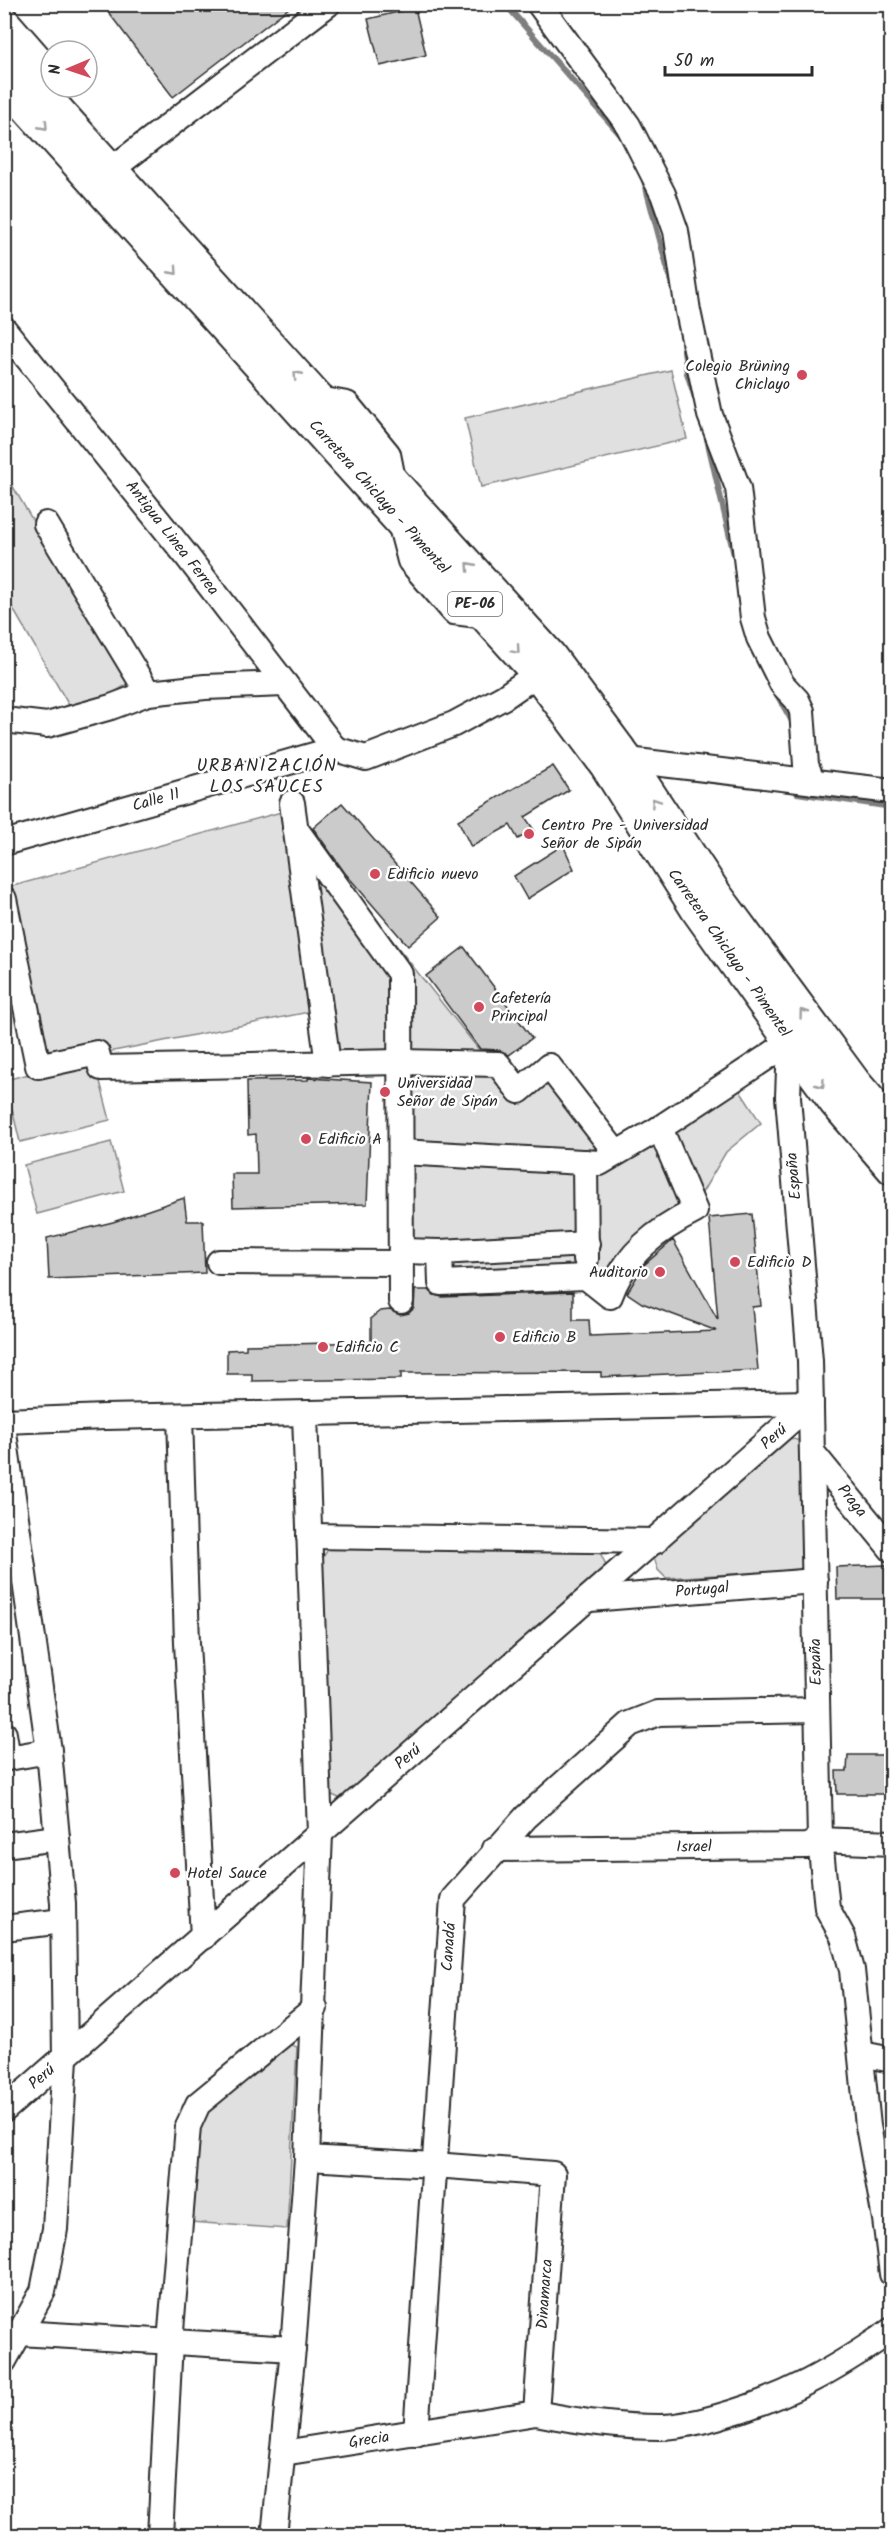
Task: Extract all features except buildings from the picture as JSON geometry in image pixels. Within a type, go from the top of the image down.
[{"type":"main road","points":[[4,22],[39,61]]},
{"type":"main road","name":"Carretera Chiclayo - Pimentel","points":[[4,50],[118,165],[174,238],[550,655],[628,760],[717,895],[842,1064],[891,1125]]},
{"type":"main road","name":"Carretera Chiclayo - Pimentel","points":[[4,83],[537,674],[605,765],[697,911],[790,1042],[834,1101],[891,1169]]},
{"type":"main road","points":[[70,99],[118,165]]},
{"type":"street","points":[[118,165],[328,4]]},
{"type":"street","points":[[539,4],[628,125],[663,194],[676,231],[688,311],[710,415],[738,488],[753,618],[759,638],[782,684],[797,700],[802,711],[806,765],[801,781]]},
{"type":"street","name":"Antigua Linea Ferrea","points":[[4,329],[186,555],[336,749]]},
{"type":"street","points":[[46,524],[148,693]]},
{"type":"street","points":[[336,749],[366,758],[454,724],[504,697],[537,674]]},
{"type":"street","points":[[4,720],[47,725],[148,693],[205,687],[285,684]]},
{"type":"street","name":"Calle 11","points":[[4,843],[336,749]]},
{"type":"street","points":[[628,760],[891,791]]},
{"type":"street","points":[[292,803],[328,1064]]},
{"type":"street","points":[[295,828],[400,974],[401,1301]]},
{"type":"street","points":[[4,899],[38,1066],[97,1053],[101,1068],[400,1062],[498,1064],[519,1091],[549,1066],[616,1153]]},
{"type":"street","points":[[401,1152],[600,1163],[660,1128],[790,1042]]},
{"type":"street","name":"España","points":[[790,1042],[788,1097],[810,1361],[820,1840],[827,1908],[843,1937],[852,1970],[868,2126],[885,2219],[891,2274]]},
{"type":"street","points":[[440,1252],[441,1283],[586,1277],[610,1296],[627,1263],[640,1247],[669,1224],[695,1211],[660,1128]]},
{"type":"street","points":[[585,1162],[586,1277]]},
{"type":"street","points":[[219,1262],[401,1257],[440,1252],[587,1244]]},
{"type":"street","points":[[522,1247],[525,1279]]},
{"type":"street","points":[[4,1422],[180,1416],[811,1403]]},
{"type":"street","name":"Perú","points":[[4,2110],[811,1403]]},
{"type":"street","points":[[274,2535],[293,2349],[307,2158],[315,2008],[320,1834],[305,1414]]},
{"type":"street","points":[[180,1416],[187,1643],[202,1937]]},
{"type":"street","points":[[4,1433],[49,1751],[63,1921],[65,2058],[55,2229],[43,2291],[4,2361]]},
{"type":"street","name":"Praga","points":[[812,1452],[891,1550]]},
{"type":"street","points":[[309,1536],[656,1541]]},
{"type":"street","name":"Portugal","points":[[590,1599],[815,1581]]},
{"type":"street","name":"Canadá","points":[[416,2433],[453,1899],[495,1849],[526,1817],[630,1724],[658,1713],[818,1710]]},
{"type":"street","points":[[4,1734],[8,1758],[49,1751]]},
{"type":"street","points":[[4,1845],[57,1838]]},
{"type":"street","name":"Israel","points":[[495,1849],[807,1846],[820,1840],[891,1843]]},
{"type":"street","points":[[4,1928],[63,1921]]},
{"type":"street","points":[[160,2535],[170,2342],[188,2126],[198,2104],[315,2008]]},
{"type":"street","points":[[862,2054],[891,2060]]},
{"type":"street","points":[[307,2158],[434,2164]]},
{"type":"street","name":"Dinamarca","points":[[434,2164],[553,2174],[536,2413]]},
{"type":"street","points":[[536,2413],[569,2420],[661,2427],[704,2420],[751,2408],[795,2390],[844,2363],[891,2330]]},
{"type":"street","points":[[19,2333],[293,2349]]},
{"type":"street","name":"Grecia","points":[[283,2453],[536,2413]]},
{"type":"shaded area","points":[[671,370],[687,439],[481,487],[465,418]]},
{"type":"shaded area","points":[[8,478],[128,684],[75,716],[5,595],[4,480]]},
{"type":"shaded area","points":[[285,811],[314,1011],[38,1066],[9,887]]},
{"type":"shaded area","points":[[312,839],[518,1099],[549,1075],[604,1142],[580,1158],[583,1286],[442,1296],[440,1243],[407,1243],[408,1057],[332,1058],[304,853]]},
{"type":"shaded area","points":[[94,1058],[110,1120],[20,1142],[5,1080]]},
{"type":"shaded area","points":[[729,1074],[761,1123],[726,1152],[696,1203],[606,1287],[592,1287],[587,1160]]},
{"type":"shaded area","points":[[111,1142],[124,1191],[37,1214],[24,1165]]},
{"type":"shaded area","points":[[790,1438],[800,1441],[805,1563],[799,1570],[666,1578],[658,1570],[653,1554]]},
{"type":"shaded area","points":[[597,1546],[606,1565],[341,1799],[328,1793],[321,1560],[329,1548]]},
{"type":"shaded area","points":[[286,2043],[297,2047],[287,2229],[190,2222],[201,2116]]},
{"type":"waterway","points":[[505,4],[626,141]]},
{"type":"waterway","points":[[643,177],[673,289]]},
{"type":"waterway","points":[[683,343],[687,373],[695,398]]},
{"type":"waterway","points":[[707,439],[734,555]]},
{"type":"waterway","points":[[776,693],[793,723]]},
{"type":"waterway","points":[[797,784],[797,793],[892,807]]},
{"type":"place","name":"Colegio Brüning Chiclayo","points":[[802,375]]},
{"type":"place","name":"Centro Pre - Universidad Señor de Sipán","points":[[529,834]]},
{"type":"place","name":"Edificio nuevo","points":[[375,874]]},
{"type":"place","name":"Cafetería Principal","points":[[479,1007]]},
{"type":"place","name":"Universidad Señor de Sipán","points":[[385,1092]]},
{"type":"place","name":"Edificio A","points":[[306,1139]]},
{"type":"place","name":"Edificio D","points":[[735,1262]]},
{"type":"place","name":"Auditorio","points":[[660,1272]]},
{"type":"place","name":"Edificio B","points":[[500,1337]]},
{"type":"place","name":"Edificio C","points":[[323,1347]]},
{"type":"place","name":"Hotel Sauce","points":[[175,1873]]},
{"type":"district","name":"URBANIZACIÓN LOS SAUCES","points":[[267,776]]}]
